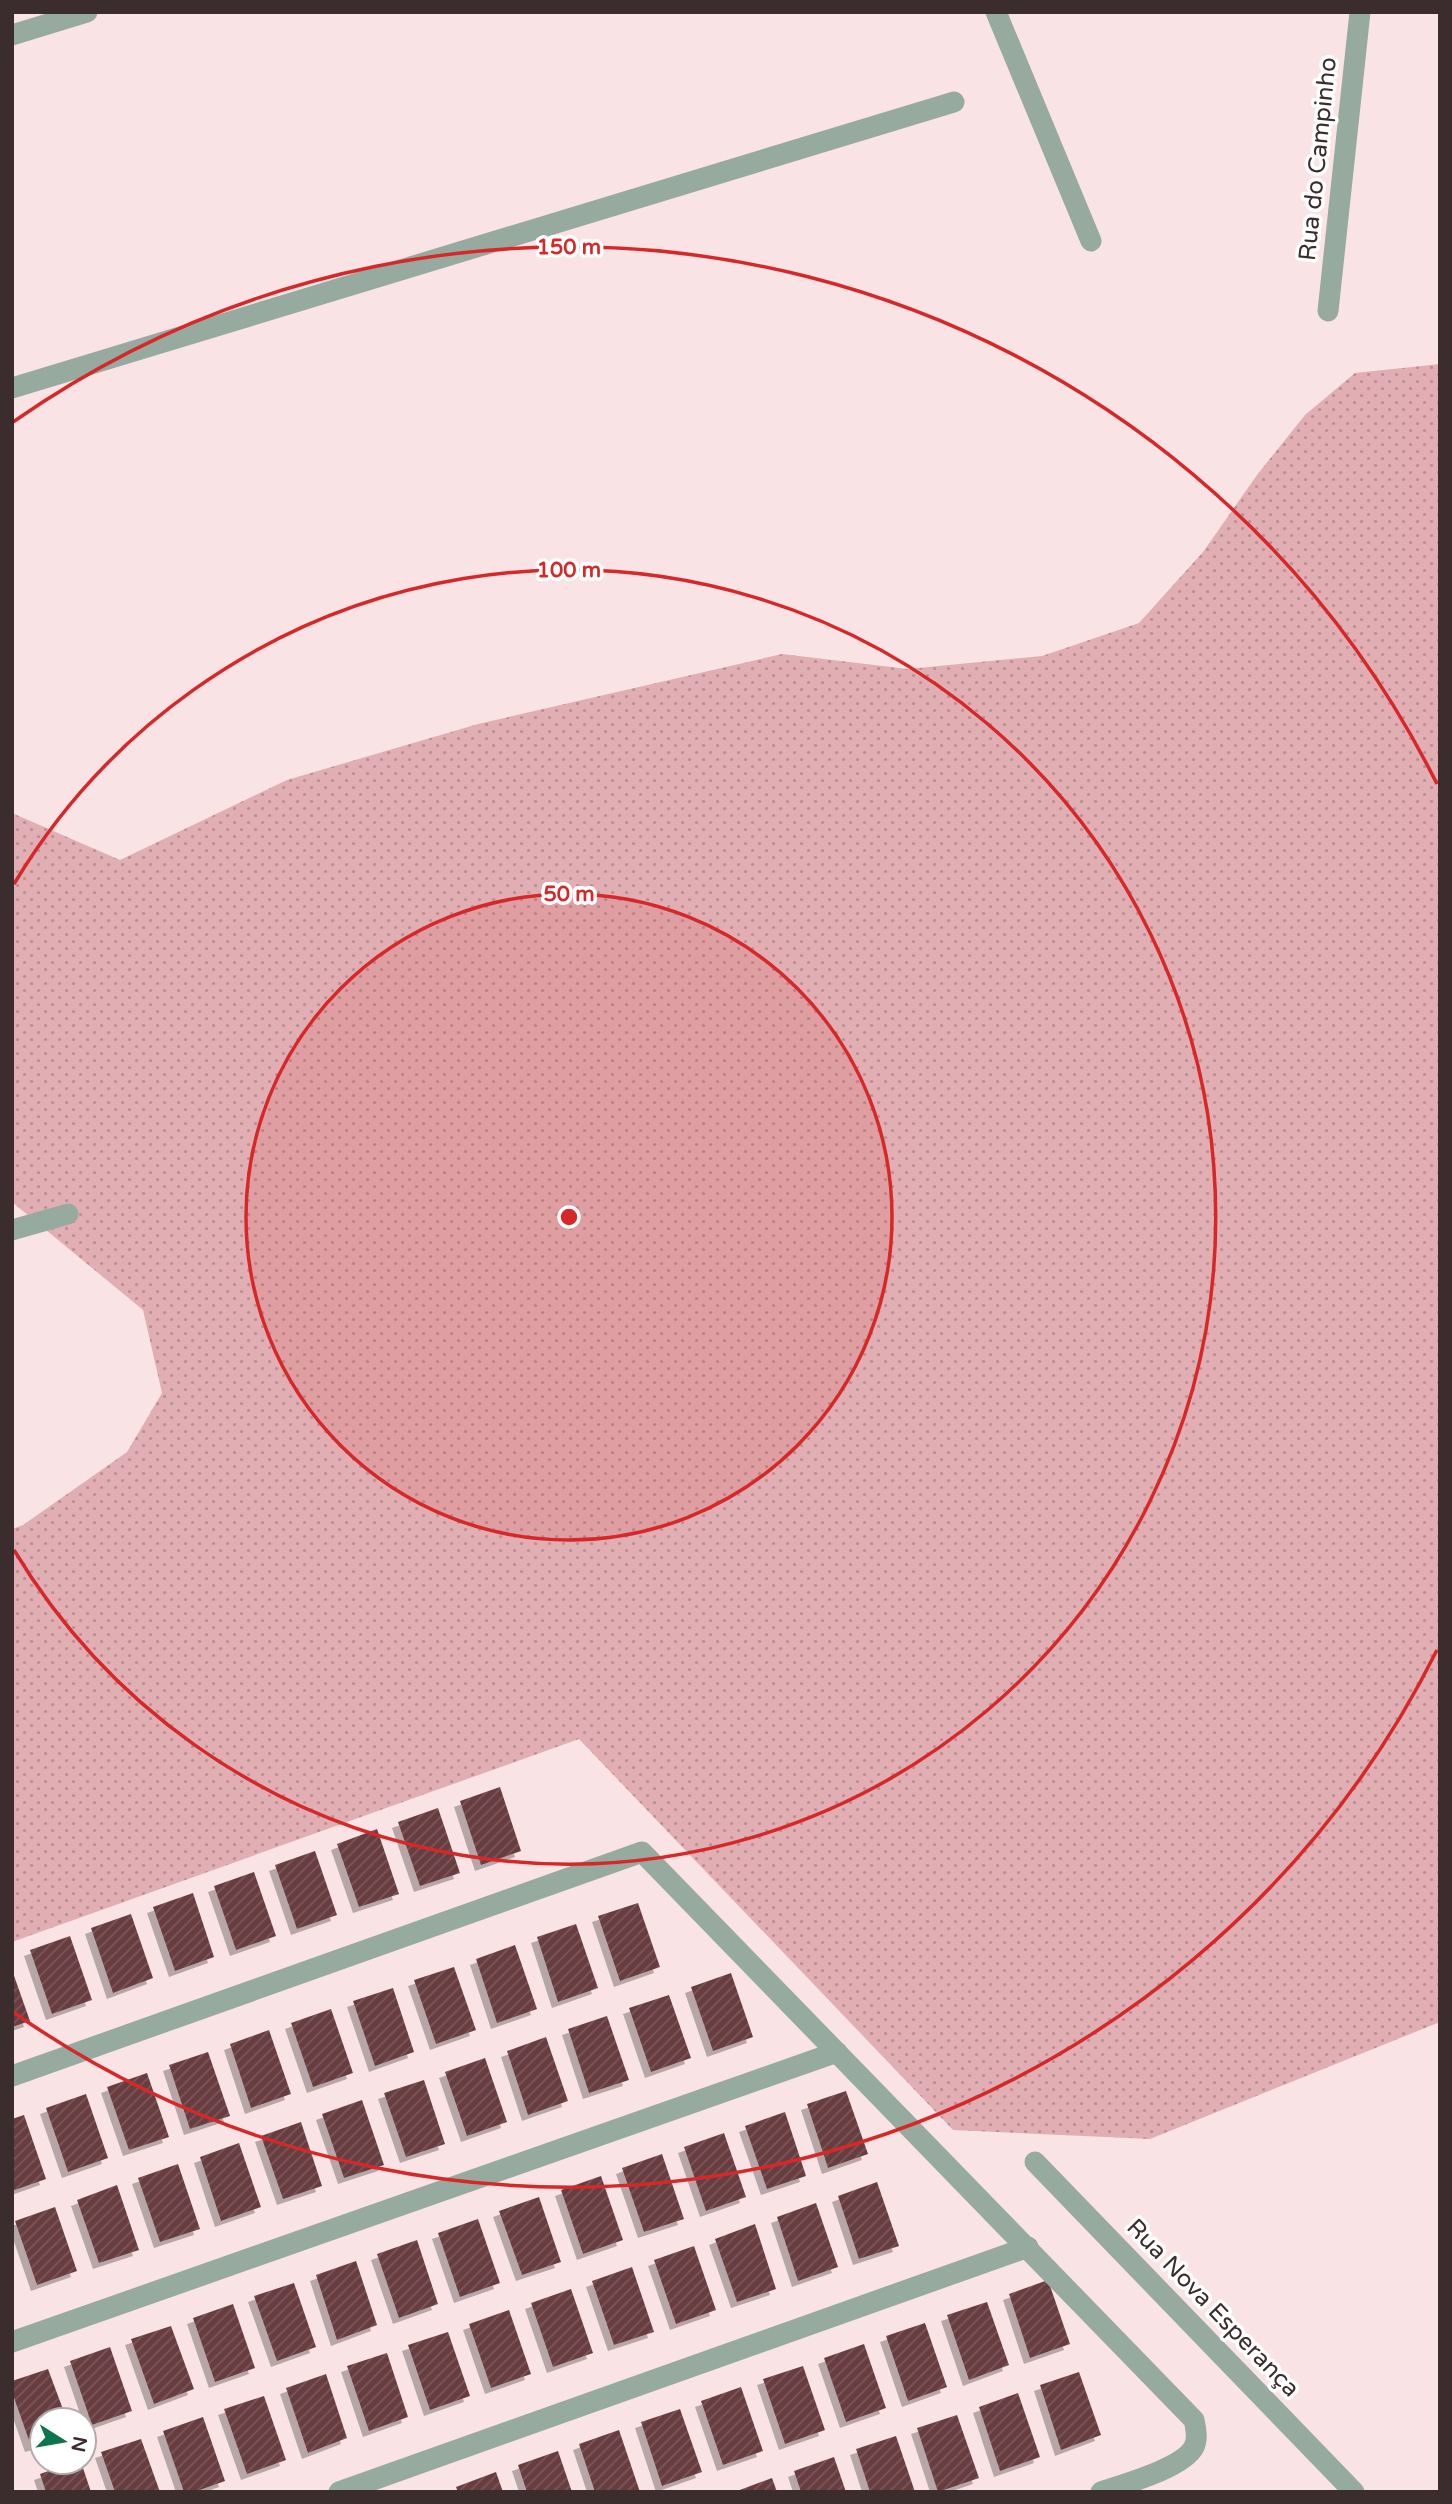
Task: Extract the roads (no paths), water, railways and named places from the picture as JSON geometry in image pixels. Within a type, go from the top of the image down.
[{"type":"street","points":[[12,34],[87,12]]},
{"type":"street","points":[[996,12],[1091,241]]},
{"type":"street","name":"Rua do Campinho","points":[[1328,312],[1360,12]]},
{"type":"street","points":[[12,388],[954,102]]},
{"type":"street","points":[[12,1230],[68,1214]]},
{"type":"street","points":[[12,2076],[642,1852],[1194,2420],[1194,2448],[1179,2461],[1160,2471],[1101,2492]]},
{"type":"street","points":[[12,2342],[837,2052]]},
{"type":"street","name":"Rua Nova Esperança","points":[[1035,2162],[1354,2492]]},
{"type":"street","points":[[340,2492],[1028,2248]]}]
